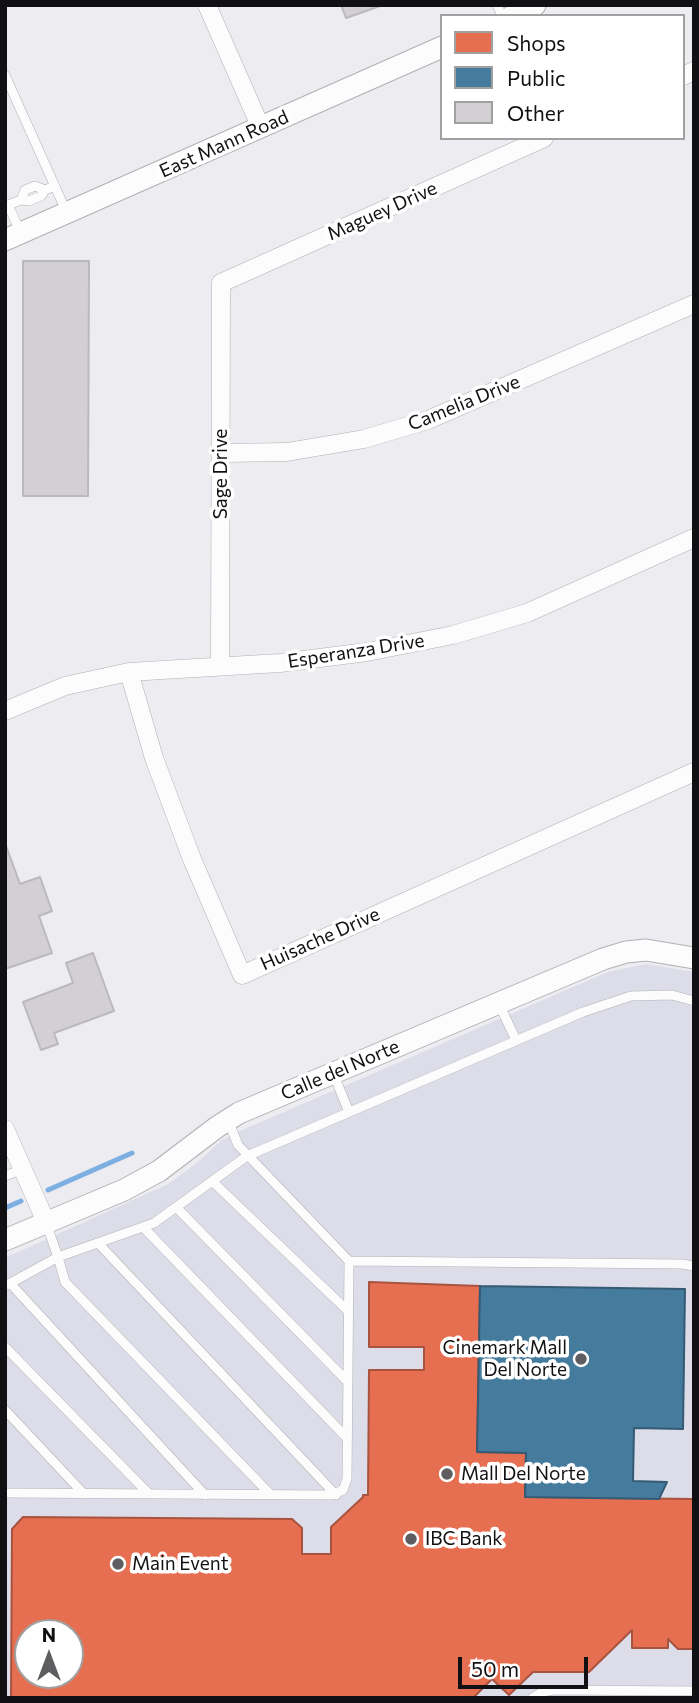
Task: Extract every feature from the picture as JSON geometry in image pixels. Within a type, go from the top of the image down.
[{"type":"street","points":[[207,5],[261,128]]},
{"type":"street","points":[[516,14],[536,5]]},
{"type":"street","name":"East Mann Road","points":[[13,236],[440,48]]},
{"type":"street","name":"Maguey Drive","points":[[221,283],[540,140]]},
{"type":"street","name":"Sage Drive","points":[[220,666],[221,283]]},
{"type":"street","name":"Camelia Drive","points":[[222,453],[287,452],[364,439],[428,420],[694,304]]},
{"type":"street","name":"Esperanza Drive","points":[[5,711],[65,686],[129,672],[280,663],[367,652],[453,635],[527,613],[694,538]]},
{"type":"street","name":"Huisache Drive","points":[[129,672],[154,758],[192,859],[242,975],[694,772]]},
{"type":"street","name":"Calle del Norte","points":[[5,1240],[124,1191],[159,1171],[228,1120],[499,1003],[626,952],[664,951],[694,958]]},
{"type":"street","points":[[5,1129],[46,1222]]},
{"type":"lane","points":[[5,75],[67,213]]},
{"type":"lane","points":[[13,236],[8,205],[21,200],[25,191],[35,186],[45,190],[55,186]]},
{"type":"lane","points":[[205,1494],[8,1284],[58,1257],[154,1223],[247,1156],[583,1012],[631,996],[672,995],[694,1001]]},
{"type":"lane","points":[[499,1003],[516,1040]]},
{"type":"lane","points":[[333,1073],[349,1112]]},
{"type":"lane","points":[[228,1120],[238,1145],[247,1156],[349,1261],[694,1266]]},
{"type":"lane","points":[[5,1176],[23,1169]]},
{"type":"lane","points":[[212,1181],[348,1311]]},
{"type":"lane","points":[[176,1208],[348,1382]]},
{"type":"lane","points":[[46,1222],[65,1283],[271,1495]]},
{"type":"lane","points":[[143,1227],[347,1438]]},
{"type":"lane","points":[[98,1243],[335,1494]]},
{"type":"lane","points":[[5,1493],[271,1495],[335,1494],[343,1490],[347,1479],[349,1261]]},
{"type":"lane","points":[[5,1347],[149,1494]]},
{"type":"lane","points":[[5,1410],[83,1494]]},
{"type":"lane","points":[[532,1698],[541,1692],[553,1690],[643,1694],[694,1691]]},
{"type":"shaded area","points":[[646,964],[694,972],[694,1698],[5,1698],[5,1258],[168,1184],[222,1140],[608,972]]},
{"type":"building: Shops","name":"Mall Del Norte","points":[[369,1282],[480,1286],[477,1452],[526,1453],[525,1497],[694,1499],[694,1649],[678,1649],[668,1639],[668,1648],[632,1648],[632,1630],[589,1672],[533,1672],[509,1695],[492,1679],[473,1698],[11,1698],[12,1529],[23,1517],[292,1519],[302,1528],[302,1554],[331,1554],[331,1527],[363,1495],[368,1495],[369,1370],[424,1370],[424,1347],[369,1347]]},
{"type":"building: Public","name":"Cinemark Mall Del Norte","points":[[480,1286],[685,1289],[683,1429],[634,1428],[633,1481],[667,1482],[659,1499],[525,1497],[526,1453],[477,1452]]},
{"type":"building: Other","points":[[341,5],[383,5],[346,18]]},
{"type":"building: Other","points":[[23,261],[89,261],[88,496],[23,496]]},
{"type":"building: Other","points":[[5,843],[20,884],[40,877],[52,911],[39,916],[52,953],[5,969]]},
{"type":"building: Other","points":[[93,953],[114,1011],[54,1033],[58,1044],[41,1050],[23,1002],[73,983],[66,963]]},
{"type":"waterway","points":[[48,1190],[132,1153]]},
{"type":"waterway","points":[[5,1208],[21,1201]]},
{"type":"place","name":"Cinemark Mall Del Norte","points":[[581,1359]]},
{"type":"place","name":"Mall Del Norte","points":[[447,1474]]},
{"type":"place","name":"IBC Bank","points":[[411,1539]]},
{"type":"place","name":"Main Event","points":[[118,1564]]}]
